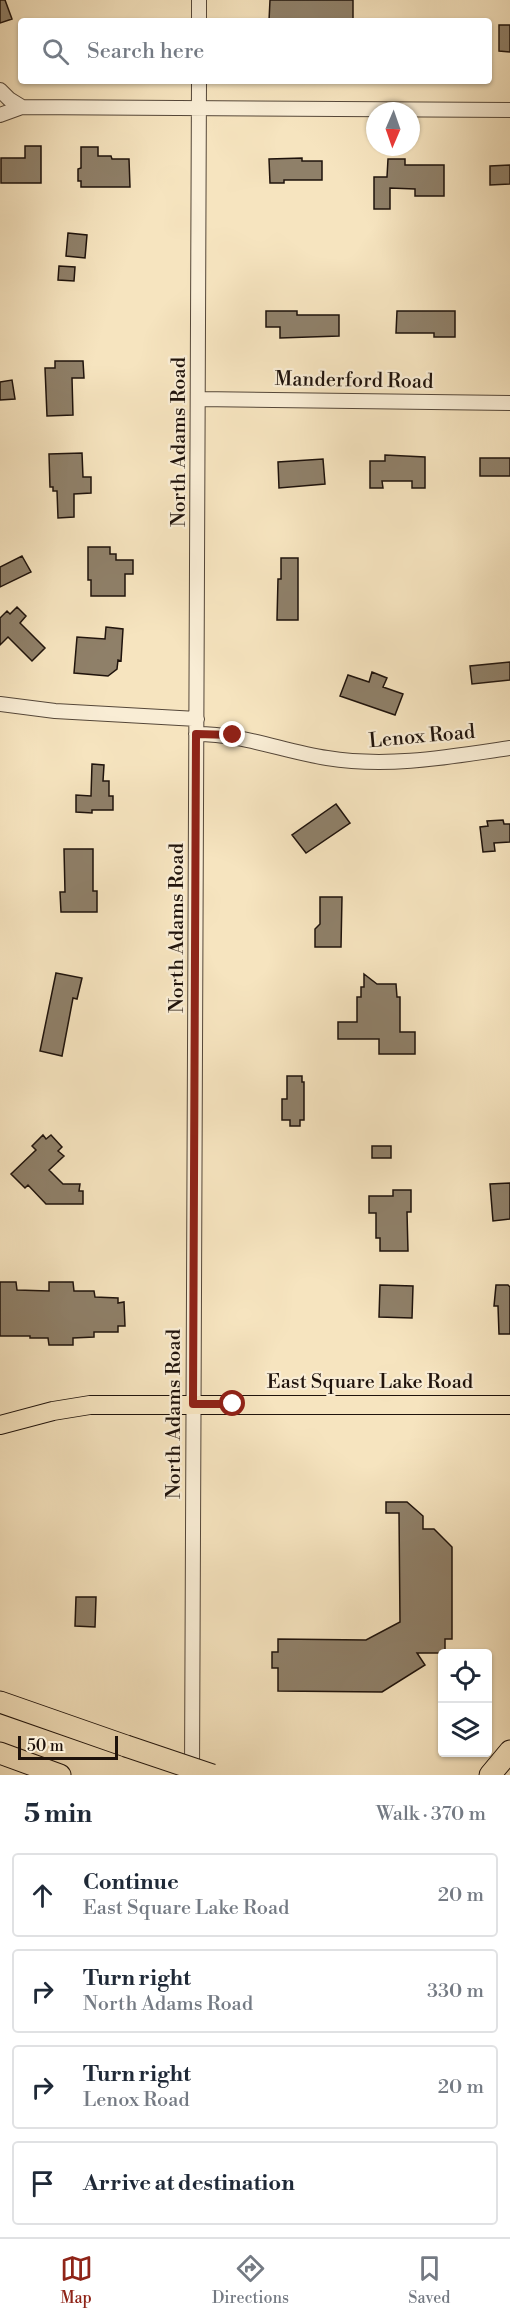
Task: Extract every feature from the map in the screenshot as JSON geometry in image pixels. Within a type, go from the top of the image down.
[{"type":"highway","points":[[0,1702],[212,1775]]},
{"type":"highway","points":[[490,1775],[500,1766],[510,1751]]},
{"type":"highway","points":[[0,1753],[60,1775]]},
{"type":"main road","name":"East Square Lake Road","points":[[0,1425],[53,1411],[90,1405],[510,1405]]},
{"type":"street","points":[[199,0],[199,18]]},
{"type":"street","name":"North Adams Road","points":[[192,1775],[199,84]]},
{"type":"street","points":[[0,90],[22,107]]},
{"type":"street","points":[[0,115],[22,107],[510,110]]},
{"type":"street","name":"Manderford Road","points":[[198,399],[510,403]]},
{"type":"street","points":[[0,704],[55,711],[197,718]]},
{"type":"street","name":"Lenox Road","points":[[196,734],[233,735],[326,758],[374,762],[430,759],[510,748]]},
{"type":"building","points":[[0,0],[5,0],[12,19],[0,23]]},
{"type":"building","points":[[270,0],[353,0],[353,18],[269,18]]},
{"type":"building","points":[[499,25],[510,25],[510,52],[499,51]]},
{"type":"building","points":[[25,146],[41,146],[41,183],[1,183],[1,158],[25,158]]},
{"type":"building","points":[[81,147],[98,147],[98,156],[129,159],[130,187],[81,187],[81,181],[78,181],[78,169],[81,168]]},
{"type":"building","points":[[302,158],[302,161],[322,161],[322,180],[284,180],[284,183],[270,183],[269,159]]},
{"type":"building","points":[[388,159],[405,159],[405,165],[444,165],[444,196],[415,196],[415,189],[390,188],[390,209],[374,209],[374,177],[387,177]]},
{"type":"building","points":[[510,165],[510,184],[490,185],[490,166]]},
{"type":"building","points":[[68,233],[87,235],[85,258],[66,256]]},
{"type":"building","points":[[59,266],[75,267],[74,281],[58,280]]},
{"type":"building","points":[[266,311],[297,311],[297,315],[339,315],[339,336],[280,338],[280,327],[266,327]]},
{"type":"building","points":[[397,311],[455,311],[455,337],[434,337],[434,333],[396,333]]},
{"type":"building","points":[[55,361],[83,361],[84,378],[72,378],[73,415],[47,416],[45,368],[55,368]]},
{"type":"building","points":[[12,380],[15,399],[0,400],[0,382]]},
{"type":"building","points":[[82,453],[83,477],[91,477],[91,493],[74,494],[74,517],[58,518],[57,491],[53,491],[53,487],[50,487],[49,454]]},
{"type":"building","points":[[385,455],[425,457],[425,488],[412,488],[412,481],[382,481],[383,488],[370,488],[370,461],[385,461]]},
{"type":"building","points":[[480,458],[510,458],[510,476],[480,476]]},
{"type":"building","points":[[323,459],[325,484],[279,488],[278,462]]},
{"type":"building","points":[[88,547],[110,547],[110,554],[116,554],[116,560],[133,560],[133,574],[125,574],[125,596],[91,596],[91,580],[88,580]]},
{"type":"building","points":[[22,556],[31,572],[0,587],[0,567]]},
{"type":"building","points":[[281,558],[298,558],[298,620],[277,620]]},
{"type":"building","points":[[17,607],[26,616],[20,623],[45,648],[32,661],[8,637],[0,645],[0,618],[7,611],[10,614]]},
{"type":"building","points":[[106,627],[123,629],[121,661],[118,660],[117,669],[108,676],[74,673],[77,637],[105,639]]},
{"type":"building","points":[[510,662],[510,680],[472,684],[470,666]]},
{"type":"building","points":[[372,672],[387,678],[383,687],[403,694],[395,715],[340,696],[348,675],[369,682]]},
{"type":"building","points":[[92,764],[104,765],[103,781],[109,781],[109,796],[113,796],[113,810],[92,810],[92,813],[76,812],[76,795],[91,796]]},
{"type":"building","points":[[336,804],[350,823],[306,853],[292,835]]},
{"type":"building","points":[[503,820],[504,824],[510,824],[510,842],[494,843],[495,851],[483,852],[480,827],[488,826],[487,821]]},
{"type":"building","points":[[64,849],[93,849],[93,891],[97,891],[97,912],[61,912],[60,892],[65,892]]},
{"type":"building","points":[[320,897],[342,897],[341,947],[315,947],[315,929],[320,924]]},
{"type":"building","points":[[56,973],[82,978],[77,999],[73,998],[62,1056],[40,1051]]},
{"type":"building","points":[[364,974],[377,984],[396,984],[397,997],[400,997],[400,1032],[415,1032],[415,1054],[379,1054],[379,1039],[338,1039],[338,1022],[357,1022],[357,997],[361,997]]},
{"type":"building","points":[[287,1076],[302,1076],[302,1082],[304,1082],[304,1120],[300,1120],[300,1126],[290,1126],[290,1120],[282,1120],[282,1099],[287,1099]]},
{"type":"building","points":[[43,1135],[46,1139],[51,1135],[62,1147],[58,1151],[64,1156],[49,1170],[63,1184],[80,1184],[79,1191],[83,1191],[83,1204],[46,1204],[28,1185],[25,1188],[11,1174],[36,1150],[32,1146]]},
{"type":"building","points":[[372,1146],[391,1146],[391,1158],[372,1158]]},
{"type":"building","points":[[510,1183],[510,1219],[493,1221],[490,1184]]},
{"type":"building","points":[[393,1190],[411,1190],[411,1212],[407,1212],[408,1251],[380,1251],[380,1238],[376,1238],[376,1213],[369,1213],[369,1196],[393,1196]]},
{"type":"building","points":[[0,1282],[16,1282],[17,1290],[49,1291],[49,1282],[73,1282],[74,1291],[94,1291],[95,1297],[118,1298],[118,1303],[124,1302],[125,1326],[118,1326],[118,1332],[94,1332],[94,1337],[73,1338],[73,1345],[49,1345],[48,1338],[0,1336]]},
{"type":"building","points":[[380,1285],[413,1286],[412,1318],[379,1317]]},
{"type":"building","points":[[496,1285],[510,1287],[510,1334],[499,1334],[498,1306],[494,1306]]},
{"type":"building","points":[[386,1502],[407,1502],[423,1516],[423,1529],[434,1529],[452,1547],[452,1639],[445,1639],[445,1649],[438,1649],[438,1653],[417,1653],[425,1665],[382,1692],[278,1691],[278,1668],[272,1668],[272,1652],[278,1652],[278,1639],[366,1640],[400,1622],[399,1513],[386,1513]]},
{"type":"building","points":[[76,1597],[96,1597],[95,1627],[75,1626]]},
{"type":"route","points":[[233,735],[196,734],[197,917],[193,1404],[233,1404]]}]
